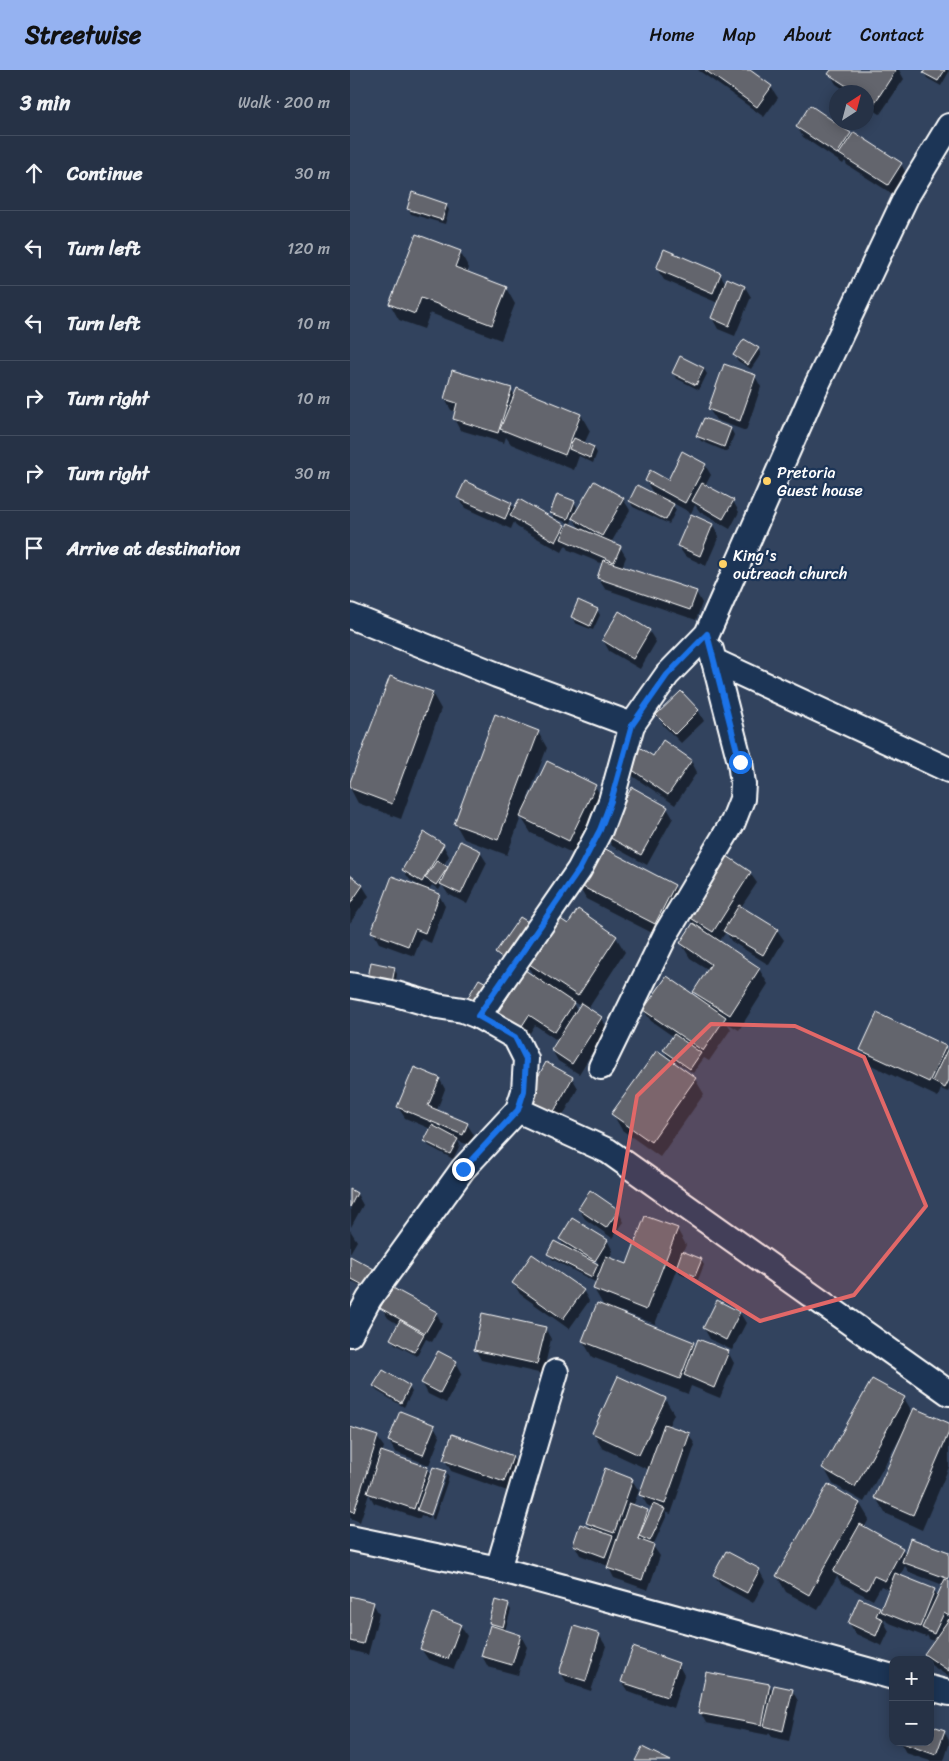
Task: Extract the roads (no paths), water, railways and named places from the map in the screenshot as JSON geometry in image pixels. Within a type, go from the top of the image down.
[{"type":"street","points":[[478,1016],[579,870],[600,830],[611,801],[632,725],[667,675],[707,634],[814,390],[906,196],[949,126]]},
{"type":"street","points":[[350,616],[497,675],[632,725]]},
{"type":"street","points":[[601,1067],[667,932],[733,822],[742,800],[743,784],[740,762],[707,634]]},
{"type":"street","points":[[714,662],[949,770]]},
{"type":"street","points":[[350,984],[396,994],[437,1006],[463,1010],[478,1016],[515,1037],[526,1059],[524,1091],[518,1110],[463,1169],[360,1296],[350,1334]]},
{"type":"street","points":[[518,1110],[608,1151],[949,1393]]},
{"type":"street","points":[[498,1569],[556,1372]]},
{"type":"street","points":[[350,1538],[498,1569],[889,1676]]},
{"type":"street","points":[[934,1689],[949,1693]]},
{"type":"place","name":"Pretoria Guest house","points":[[767,481]]},
{"type":"place","name":"King's outreach church","points":[[723,564]]}]
